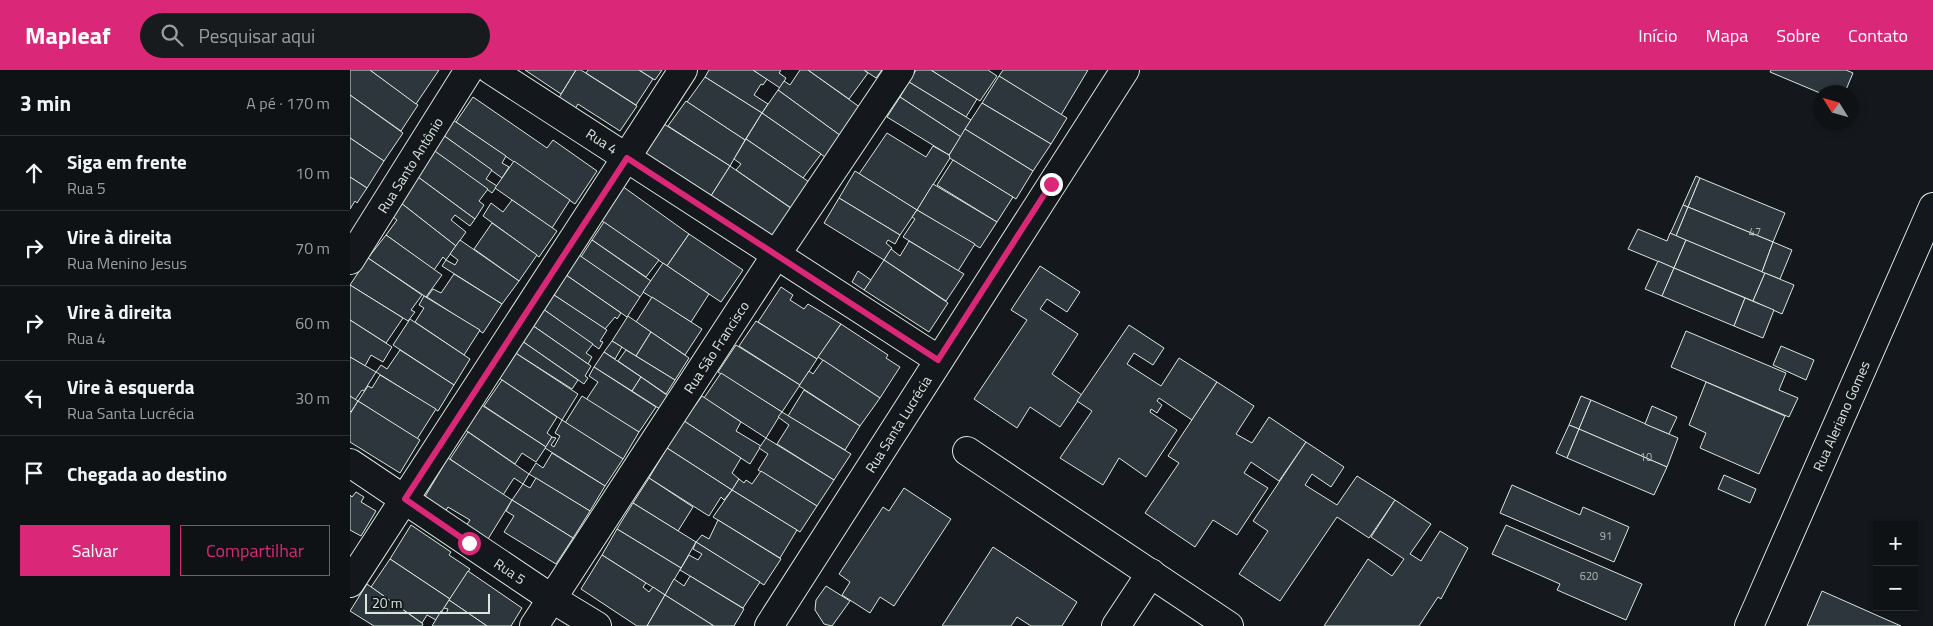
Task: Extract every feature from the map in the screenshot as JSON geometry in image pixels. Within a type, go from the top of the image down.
[{"type":"street","name":"Rua Santo Antônio","points":[[350,260],[469,70]]},
{"type":"street","name":"Rua 4","points":[[491,70],[938,360]]},
{"type":"street","points":[[350,583],[683,70]]},
{"type":"street","name":"Rua São Francisco","points":[[534,626],[776,255],[900,70]]},
{"type":"street","name":"Rua Santa Lucrécia","points":[[769,626],[1125,70]]},
{"type":"street","name":"Rua Aleriano Gomes","points":[[1749,626],[1933,207]]},
{"type":"street","points":[[967,451],[1229,626]]},
{"type":"street","name":"Rua 5","points":[[350,463],[551,598],[598,626]]},
{"type":"street","points":[[1116,626],[1151,573]]},
{"type":"building","points":[[350,70],[370,70],[418,105],[401,131],[350,95]]},
{"type":"building","points":[[370,70],[439,70],[416,104]]},
{"type":"building","points":[[525,70],[576,70],[561,94]]},
{"type":"building","points":[[576,70],[581,70],[637,106],[620,131],[578,104],[573,112],[557,101]]},
{"type":"building","points":[[588,70],[639,70],[653,79],[636,105],[586,73]]},
{"type":"building","points":[[639,70],[662,70],[655,80]]},
{"type":"building","points":[[709,70],[753,70],[767,79],[763,85],[761,84],[754,95],[768,104],[762,113],[705,77]]},
{"type":"building","points":[[753,70],[781,70],[779,73],[786,78],[780,88]]},
{"type":"building","points":[[800,70],[808,70],[861,108],[841,136],[778,90],[784,81],[790,85]]},
{"type":"building","points":[[808,70],[864,70],[868,73],[849,99]]},
{"type":"building","points":[[864,70],[882,70],[876,78]]},
{"type":"building","points":[[916,70],[931,70],[977,99],[966,117],[909,82]]},
{"type":"building","points":[[931,70],[988,70],[997,76],[980,101]]},
{"type":"building","points":[[1003,70],[1088,70],[1061,115],[999,76]]},
{"type":"building","points":[[1771,70],[1846,70],[1853,73],[1848,85],[1813,85],[1813,90],[1770,72]]},
{"type":"building","points":[[999,76],[1067,118],[1051,144],[982,103]]},
{"type":"building","points":[[705,77],[762,113],[745,140],[687,102]]},
{"type":"building","points":[[909,82],[971,120],[961,137],[900,97]]},
{"type":"building","points":[[778,90],[841,136],[825,157],[762,113]]},
{"type":"building","points":[[350,95],[403,133],[384,161],[350,138]]},
{"type":"building","points":[[473,97],[547,148],[553,140],[597,171],[575,204],[456,122]]},
{"type":"building","points":[[900,97],[961,137],[949,155],[887,117]]},
{"type":"building","points":[[686,101],[745,140],[730,166],[668,126]]},
{"type":"building","points":[[982,103],[1051,144],[1033,171],[965,129]]},
{"type":"building","points":[[762,113],[821,154],[803,178],[746,139]]},
{"type":"building","points":[[453,120],[506,156],[502,163],[509,167],[502,178],[443,135]]},
{"type":"building","points":[[664,124],[730,166],[709,199],[642,155]]},
{"type":"building","points":[[965,129],[1033,171],[1016,199],[948,157]]},
{"type":"building","points":[[887,133],[926,157],[933,146],[949,155],[950,158],[917,210],[859,174]]},
{"type":"building","points":[[443,135],[492,170],[486,179],[497,186],[492,193],[433,150]]},
{"type":"building","points":[[350,138],[384,161],[367,188],[350,177]]},
{"type":"building","points":[[746,139],[812,184],[794,210],[736,170],[741,164],[734,159]]},
{"type":"building","points":[[432,149],[488,189],[479,201],[484,205],[475,219],[414,174]]},
{"type":"building","points":[[953,160],[1013,197],[997,222],[937,185]]},
{"type":"building","points":[[514,161],[570,200],[552,228],[495,188]]},
{"type":"building","points":[[730,166],[792,209],[771,239],[709,199]]},
{"type":"building","points":[[855,171],[917,210],[900,235],[839,198]]},
{"type":"building","points":[[1696,176],[1700,178],[1688,207],[1683,205]]},
{"type":"building","points":[[350,177],[367,188],[357,203],[355,201],[350,209]]},
{"type":"building","points":[[418,177],[475,219],[470,226],[455,215],[451,220],[466,232],[456,246],[401,203]]},
{"type":"building","points":[[1700,178],[1785,213],[1773,242],[1688,207]]},
{"type":"building","points":[[933,184],[997,222],[980,248],[917,210]]},
{"type":"building","points":[[622,186],[689,234],[667,266],[599,219]]},
{"type":"building","points":[[839,198],[900,235],[895,244],[888,240],[886,243],[892,248],[884,260],[824,223]]},
{"type":"building","points":[[512,200],[557,231],[539,257],[483,216],[491,203],[503,212]]},
{"type":"building","points":[[401,203],[456,246],[446,260],[443,257],[434,270],[386,235],[397,220],[392,216]]},
{"type":"building","points":[[1683,205],[1688,207],[1676,236],[1670,233]]},
{"type":"building","points":[[1688,207],[1773,242],[1762,272],[1676,236]]},
{"type":"building","points":[[917,210],[975,244],[958,271],[903,237],[915,219],[912,217]]},
{"type":"building","points":[[604,222],[659,260],[646,277],[592,240]]},
{"type":"building","points":[[492,223],[537,255],[519,281],[474,249]]},
{"type":"building","points":[[1638,229],[1667,241],[1670,233],[1686,240],[1674,268],[1628,249]]},
{"type":"building","points":[[689,234],[743,270],[721,302],[667,266]]},
{"type":"building","points":[[386,235],[442,275],[426,297],[368,258]]},
{"type":"building","points":[[460,240],[519,281],[502,304],[442,266],[446,260],[455,265],[458,260],[450,254]]},
{"type":"building","points":[[592,240],[651,281],[640,297],[581,257]]},
{"type":"building","points":[[1686,240],[1765,273],[1753,301],[1674,268]]},
{"type":"building","points":[[909,241],[964,274],[946,301],[884,260],[891,249],[900,256]]},
{"type":"building","points":[[1773,242],[1792,250],[1780,279],[1762,272]]},
{"type":"building","points":[[579,255],[640,297],[627,317],[566,275]]},
{"type":"building","points":[[368,258],[422,295],[411,310],[415,312],[408,321],[350,285]]},
{"type":"building","points":[[884,260],[948,303],[929,332],[864,290]]},
{"type":"building","points":[[1658,261],[1674,268],[1662,296],[1645,289]]},
{"type":"building","points":[[663,263],[709,294],[691,322],[643,292]]},
{"type":"building","points":[[1040,266],[1080,292],[1067,312],[1047,299],[1040,309],[1078,334],[1052,374],[1082,395],[1060,427],[1030,407],[1017,428],[974,399],[1027,320],[1011,310]]},
{"type":"building","points":[[1674,268],[1745,298],[1734,326],[1662,296]]},
{"type":"building","points":[[858,271],[871,280],[864,290],[852,282]]},
{"type":"building","points":[[1765,273],[1794,285],[1782,314],[1753,301]]},
{"type":"building","points":[[454,274],[502,304],[483,333],[427,297],[433,289],[441,293]]},
{"type":"building","points":[[566,275],[621,313],[617,319],[615,317],[605,329],[554,295]]},
{"type":"building","points":[[350,285],[403,318],[386,343],[350,320]]},
{"type":"building","points":[[781,287],[793,295],[790,300],[804,309],[808,304],[841,324],[817,359],[758,322]]},
{"type":"building","points":[[554,295],[607,330],[600,341],[603,342],[599,349],[543,309]]},
{"type":"building","points":[[424,296],[480,330],[464,355],[415,322],[424,308],[419,305]]},
{"type":"building","points":[[652,297],[702,329],[685,355],[636,322]]},
{"type":"building","points":[[1745,298],[1774,310],[1763,338],[1734,326]]},
{"type":"building","points":[[543,309],[593,344],[586,353],[592,357],[588,364],[532,325]]},
{"type":"building","points":[[628,316],[651,332],[636,356],[612,341]]},
{"type":"building","points":[[410,319],[470,359],[454,385],[393,345]]},
{"type":"building","points":[[350,320],[392,347],[383,362],[371,355],[365,366],[350,357]]},
{"type":"building","points":[[756,321],[817,359],[800,385],[739,346]]},
{"type":"building","points":[[841,324],[888,355],[886,358],[900,367],[880,398],[818,357]]},
{"type":"building","points":[[532,325],[591,366],[585,376],[588,378],[584,384],[522,341]]},
{"type":"building","points":[[1129,325],[1164,348],[1153,365],[1134,353],[1127,364],[1161,386],[1179,358],[1217,382],[1192,420],[1159,398],[1157,401],[1162,405],[1157,413],[1151,409],[1150,412],[1177,430],[1146,477],[1119,458],[1103,485],[1060,458],[1092,411],[1077,401]]},
{"type":"building","points":[[1686,331],[1786,373],[1779,390],[1798,398],[1789,417],[1671,367]]},
{"type":"building","points":[[651,332],[689,358],[675,380],[636,356]]},
{"type":"building","points":[[522,341],[578,380],[572,389],[514,352]]},
{"type":"building","points":[[612,341],[622,347],[615,359],[604,352]]},
{"type":"building","points":[[736,345],[800,385],[782,412],[718,372]]},
{"type":"building","points":[[1781,346],[1814,360],[1806,380],[1773,365]]},
{"type":"building","points":[[400,350],[454,385],[438,411],[376,372],[381,365],[387,369]]},
{"type":"building","points":[[626,350],[675,380],[666,394],[618,361]]},
{"type":"building","points":[[514,352],[578,394],[562,420],[496,376]]},
{"type":"building","points":[[604,352],[641,377],[632,391],[594,367]]},
{"type":"building","points":[[350,357],[376,372],[364,391],[362,390],[355,400],[350,396]]},
{"type":"building","points":[[823,360],[880,398],[860,426],[799,386],[809,371],[813,374]]},
{"type":"building","points":[[594,367],[656,407],[639,432],[586,400],[598,382],[589,376]]},
{"type":"building","points":[[721,373],[782,412],[766,438],[704,398]]},
{"type":"building","points":[[380,375],[436,409],[417,439],[358,401],[368,386],[372,388]]},
{"type":"building","points":[[641,377],[671,398],[663,411],[632,391]]},
{"type":"building","points":[[502,380],[557,417],[547,433],[552,437],[546,447],[484,406]]},
{"type":"building","points":[[1217,382],[1254,406],[1236,434],[1252,443],[1269,417],[1306,442],[1279,481],[1251,462],[1244,473],[1268,488],[1237,535],[1213,520],[1195,547],[1145,513],[1179,463],[1168,456]]},
{"type":"building","points":[[1706,382],[1785,416],[1759,474],[1700,448],[1706,433],[1689,425]]},
{"type":"building","points":[[804,390],[860,426],[845,450],[788,416]]},
{"type":"building","points":[[350,396],[358,401],[351,412],[350,411]]},
{"type":"building","points":[[582,396],[639,432],[623,459],[565,423]]},
{"type":"building","points":[[702,396],[741,422],[736,431],[761,446],[750,464],[684,421]]},
{"type":"building","points":[[1581,396],[1591,400],[1579,429],[1569,425]]},
{"type":"building","points":[[1591,400],[1678,438],[1667,467],[1579,429]]},
{"type":"building","points":[[358,401],[420,440],[400,473],[350,442],[350,414]]},
{"type":"building","points":[[477,402],[546,447],[536,462],[522,453],[515,464],[461,427]]},
{"type":"building","points":[[1652,406],[1677,417],[1669,434],[1645,424]]},
{"type":"building","points":[[782,412],[851,454],[834,480],[777,444],[789,425],[778,417]]},
{"type":"building","points":[[562,420],[623,459],[605,486],[545,448],[552,437],[556,438],[551,445],[554,447],[560,436],[555,433]]},
{"type":"building","points":[[684,421],[741,458],[732,473],[739,479],[732,490],[667,448]]},
{"type":"building","points":[[1569,425],[1579,429],[1567,458],[1556,453]]},
{"type":"building","points":[[1579,429],[1667,467],[1654,495],[1567,458]]},
{"type":"building","points":[[468,432],[529,474],[523,484],[514,478],[503,495],[450,459]]},
{"type":"building","points":[[766,438],[834,480],[817,506],[758,470],[768,454],[759,448]]},
{"type":"building","points":[[1306,442],[1344,467],[1331,487],[1312,474],[1305,485],[1337,505],[1357,476],[1395,500],[1369,538],[1337,517],[1280,601],[1239,574],[1268,531],[1253,521]]},
{"type":"building","points":[[667,448],[732,490],[724,500],[721,497],[709,516],[649,478]]},
{"type":"building","points":[[552,453],[605,486],[590,511],[529,474],[536,463],[543,468]]},
{"type":"building","points":[[448,458],[512,500],[488,539],[466,526],[470,520],[448,507],[445,512],[423,500]]},
{"type":"building","points":[[761,471],[817,506],[800,532],[732,490],[739,479],[744,483],[746,480],[752,484]]},
{"type":"building","points":[[1724,475],[1756,489],[1750,503],[1718,489]]},
{"type":"building","points":[[536,478],[590,511],[573,538],[512,500],[523,484],[530,488]]},
{"type":"building","points":[[649,478],[693,507],[678,531],[633,503]]},
{"type":"building","points":[[1512,485],[1580,515],[1583,507],[1629,527],[1614,562],[1500,513]]},
{"type":"building","points":[[904,488],[951,519],[894,606],[880,597],[870,613],[842,595],[850,582],[839,574],[883,507],[889,511]]},
{"type":"building","points":[[732,490],[797,530],[780,558],[713,517]]},
{"type":"building","points":[[356,492],[364,497],[361,502],[376,511],[361,536],[350,530],[350,495],[352,497]]},
{"type":"building","points":[[512,500],[573,538],[556,564],[504,532],[514,516],[506,511]]},
{"type":"building","points":[[1395,500],[1431,524],[1410,554],[1421,561],[1440,531],[1468,548],[1441,599],[1438,597],[1419,626],[1324,626],[1368,559],[1392,576],[1404,559],[1371,537]]},
{"type":"building","points":[[633,503],[696,542],[681,568],[617,529]]},
{"type":"building","points":[[718,520],[781,559],[764,585],[696,542],[702,535],[709,539]]},
{"type":"building","points":[[411,525],[451,552],[449,555],[470,569],[450,599],[390,559]]},
{"type":"building","points":[[1506,525],[1642,584],[1626,620],[1557,590],[1560,584],[1492,554]]},
{"type":"building","points":[[617,529],[681,568],[665,595],[602,555]]},
{"type":"building","points":[[696,542],[760,582],[743,608],[680,570],[689,555],[698,560],[702,554],[693,549]]},
{"type":"building","points":[[993,547],[1077,602],[1062,626],[1031,626],[1017,617],[1011,626],[942,626]]},
{"type":"building","points":[[602,555],[646,583],[643,587],[649,592],[653,587],[665,595],[647,626],[637,626],[581,589]]},
{"type":"building","points":[[390,559],[450,599],[436,620],[427,615],[422,623],[371,587]]},
{"type":"building","points":[[468,571],[522,608],[511,626],[487,626],[449,600]]},
{"type":"building","points":[[690,576],[744,609],[734,626],[714,626],[665,595],[674,579],[684,586]]},
{"type":"building","points":[[367,584],[423,624],[422,626],[374,626],[350,611]]},
{"type":"building","points":[[826,586],[850,601],[832,626],[824,624],[815,610],[816,600]]},
{"type":"building","points":[[1822,591],[1901,626],[1807,626]]},
{"type":"building","points":[[665,595],[714,626],[647,626]]},
{"type":"building","points":[[449,600],[487,626],[432,626],[441,611],[446,614],[448,609],[444,608]]},
{"type":"route","points":[[469,543],[405,499],[627,158],[938,360],[1051,184]]}]
